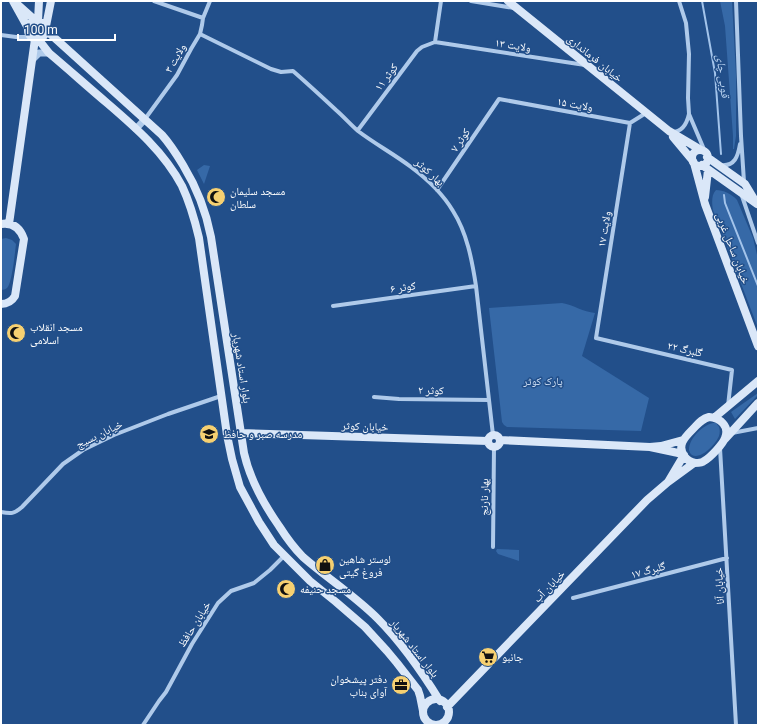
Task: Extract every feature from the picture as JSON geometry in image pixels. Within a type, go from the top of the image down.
[{"type":"main road","points":[[13,1],[37,21],[43,22],[46,28]]},
{"type":"main road","points":[[13,1],[28,28],[28,32],[35,38],[43,38],[46,35],[51,1]]},
{"type":"main road","points":[[37,21],[39,1]]},
{"type":"main road","name":"خیابان فرمانداری","points":[[508,1],[669,131],[705,154],[745,184],[757,204]]},
{"type":"main road","points":[[28,28],[30,24],[37,21]]},
{"type":"main road","name":"بلوار استاد شهریار","points":[[46,28],[162,135],[171,146],[192,181],[202,202],[209,223],[246,462],[255,486],[269,512],[286,538],[302,556],[377,618],[401,644],[440,700]]},
{"type":"main road","points":[[1,304],[11,301],[15,296],[24,239],[18,228],[4,223],[33,59],[35,38]]},
{"type":"main road","name":"بلوار استاد شهریار","points":[[35,38],[49,53],[153,145],[181,186],[191,209],[199,238],[229,448],[240,487],[259,522],[274,545],[310,581],[366,627],[397,662],[418,690],[423,711]]},
{"type":"main road","name":"خیابان فرمانداری","points":[[669,131],[699,165],[757,204]]},
{"type":"main road","points":[[696,151],[705,154],[706,161],[699,165],[692,156],[696,151]]},
{"type":"main road","name":"خیابان ساحل غربی","points":[[699,165],[705,204],[758,346]]},
{"type":"main road","name":"خیابان ساحل غربی","points":[[699,165],[705,204]]},
{"type":"main road","points":[[714,417],[758,381]]},
{"type":"main road","points":[[650,447],[683,455],[694,463],[704,461],[709,458],[758,402]]},
{"type":"main road","points":[[683,455],[682,444],[684,440],[701,420],[714,417],[719,420],[726,428],[725,439]]},
{"type":"main road","name":"خیابان کوثر","points":[[241,433],[490,438]]},
{"type":"main road","points":[[500,440],[498,446],[490,446],[488,443],[490,438],[498,437],[500,440],[650,447],[661,446],[684,440]]},
{"type":"main road","name":"خیابان آب","points":[[668,482],[683,455]]},
{"type":"main road","name":"خیابان آب","points":[[447,707],[647,500],[694,463]]},
{"type":"main road","points":[[440,700],[447,707],[447,718],[441,724],[428,724],[424,718],[424,707],[429,702],[440,700]]},
{"type":"street","points":[[154,1],[203,18]]},
{"type":"street","name":"ولایت ۳","points":[[145,119],[177,75],[200,34],[203,18],[210,1]]},
{"type":"street","points":[[435,42],[441,1]]},
{"type":"street","points":[[471,1],[516,8]]},
{"type":"street","points":[[669,131],[674,132],[681,130],[688,120],[689,114],[689,54],[686,23],[680,1]]},
{"type":"street","points":[[736,1],[741,136],[745,184],[741,193],[758,243]]},
{"type":"street","name":"بهار کوثر","points":[[200,34],[271,69],[281,72],[293,71],[358,130],[411,167],[437,190],[447,202],[458,221],[469,251],[476,286],[488,400],[490,438]]},
{"type":"street","points":[[1,35],[35,38]]},
{"type":"street","name":"ولایت ۱۳","points":[[435,42],[588,66]]},
{"type":"street","name":"کوثر ۱۱","points":[[358,130],[417,51],[422,47],[435,42]]},
{"type":"street","points":[[33,59],[39,53],[49,53]]},
{"type":"street","name":"ولایت ۱۵","points":[[499,99],[630,123]]},
{"type":"street","name":"کوثر ۷","points":[[437,190],[499,99]]},
{"type":"street","points":[[630,123],[646,113]]},
{"type":"street","points":[[689,114],[705,154]]},
{"type":"street","points":[[136,129],[145,119]]},
{"type":"street","name":"ولایت ۱۷","points":[[596,338],[630,123]]},
{"type":"street","points":[[718,165],[727,165],[736,159],[739,153],[741,136]]},
{"type":"street","name":"کوثر ۶","points":[[333,306],[476,286]]},
{"type":"street","name":"گلبرگ ۲۲","points":[[596,338],[732,370],[728,406]]},
{"type":"street","points":[[214,342],[227,340]]},
{"type":"street","name":"خیابان بسیج","points":[[1,512],[16,512],[64,464],[83,450],[114,435],[168,414],[221,396]]},
{"type":"street","name":"کوثر ۲","points":[[374,398],[488,400]]},
{"type":"street","points":[[725,439],[758,428]]},
{"type":"street","name":"خیابان آنا","points":[[725,439],[727,558],[736,725]]},
{"type":"street","name":"بهار نارنج","points":[[493,547],[494,447]]},
{"type":"street","points":[[284,556],[292,545]]},
{"type":"street","name":"خیابان حافظ","points":[[143,725],[166,692],[192,644],[218,603],[231,591],[254,583],[284,556]]},
{"type":"street","name":"گلبرگ ۱۷","points":[[573,598],[727,558]]},
{"type":"green space","points":[[720,1],[732,1],[736,75],[736,136],[734,149],[725,26]]},
{"type":"green space","points":[[204,165],[210,166],[204,184],[197,170]]},
{"type":"green space","points":[[716,190],[727,193],[737,200],[753,238],[758,259],[758,328],[713,210],[712,202],[714,192]]},
{"type":"green space","points":[[6,238],[12,240],[16,244],[9,285],[7,288],[1,290],[1,239]]},
{"type":"green space","name":"پارک کوثر","points":[[562,303],[595,313],[582,356],[649,398],[641,431],[507,427],[502,422],[489,308]]},
{"type":"green space","points":[[758,393],[758,395],[735,419],[731,412]]},
{"type":"green space","points":[[716,423],[719,427],[720,434],[712,447],[700,455],[691,455],[689,450],[691,441],[701,429]]},
{"type":"green space","points":[[497,549],[519,550],[519,561],[498,554],[496,551]]},
{"type":"waterway","name":"قوبی چای","points":[[702,1],[715,73],[721,154]]},
{"type":"waterway","name":"قوبی چای","points":[[724,195],[725,203],[758,286]]},
{"type":"place","name":"مسجد سلیمان سلطان","points":[[216,197]]},
{"type":"place","name":"مسجد انقلاب اسلامی","points":[[16,333]]},
{"type":"place","name":"مدرسه صبر و حافظ","points":[[209,434]]},
{"type":"place","name":"لوستر شاهین فروغ گیتی","points":[[325,565]]},
{"type":"place","name":"مسجد حنیفه","points":[[286,589]]},
{"type":"place","name":"جانبو","points":[[488,657]]},
{"type":"place","name":"دفتر پیشخوان آوای بناب","points":[[401,685]]}]
